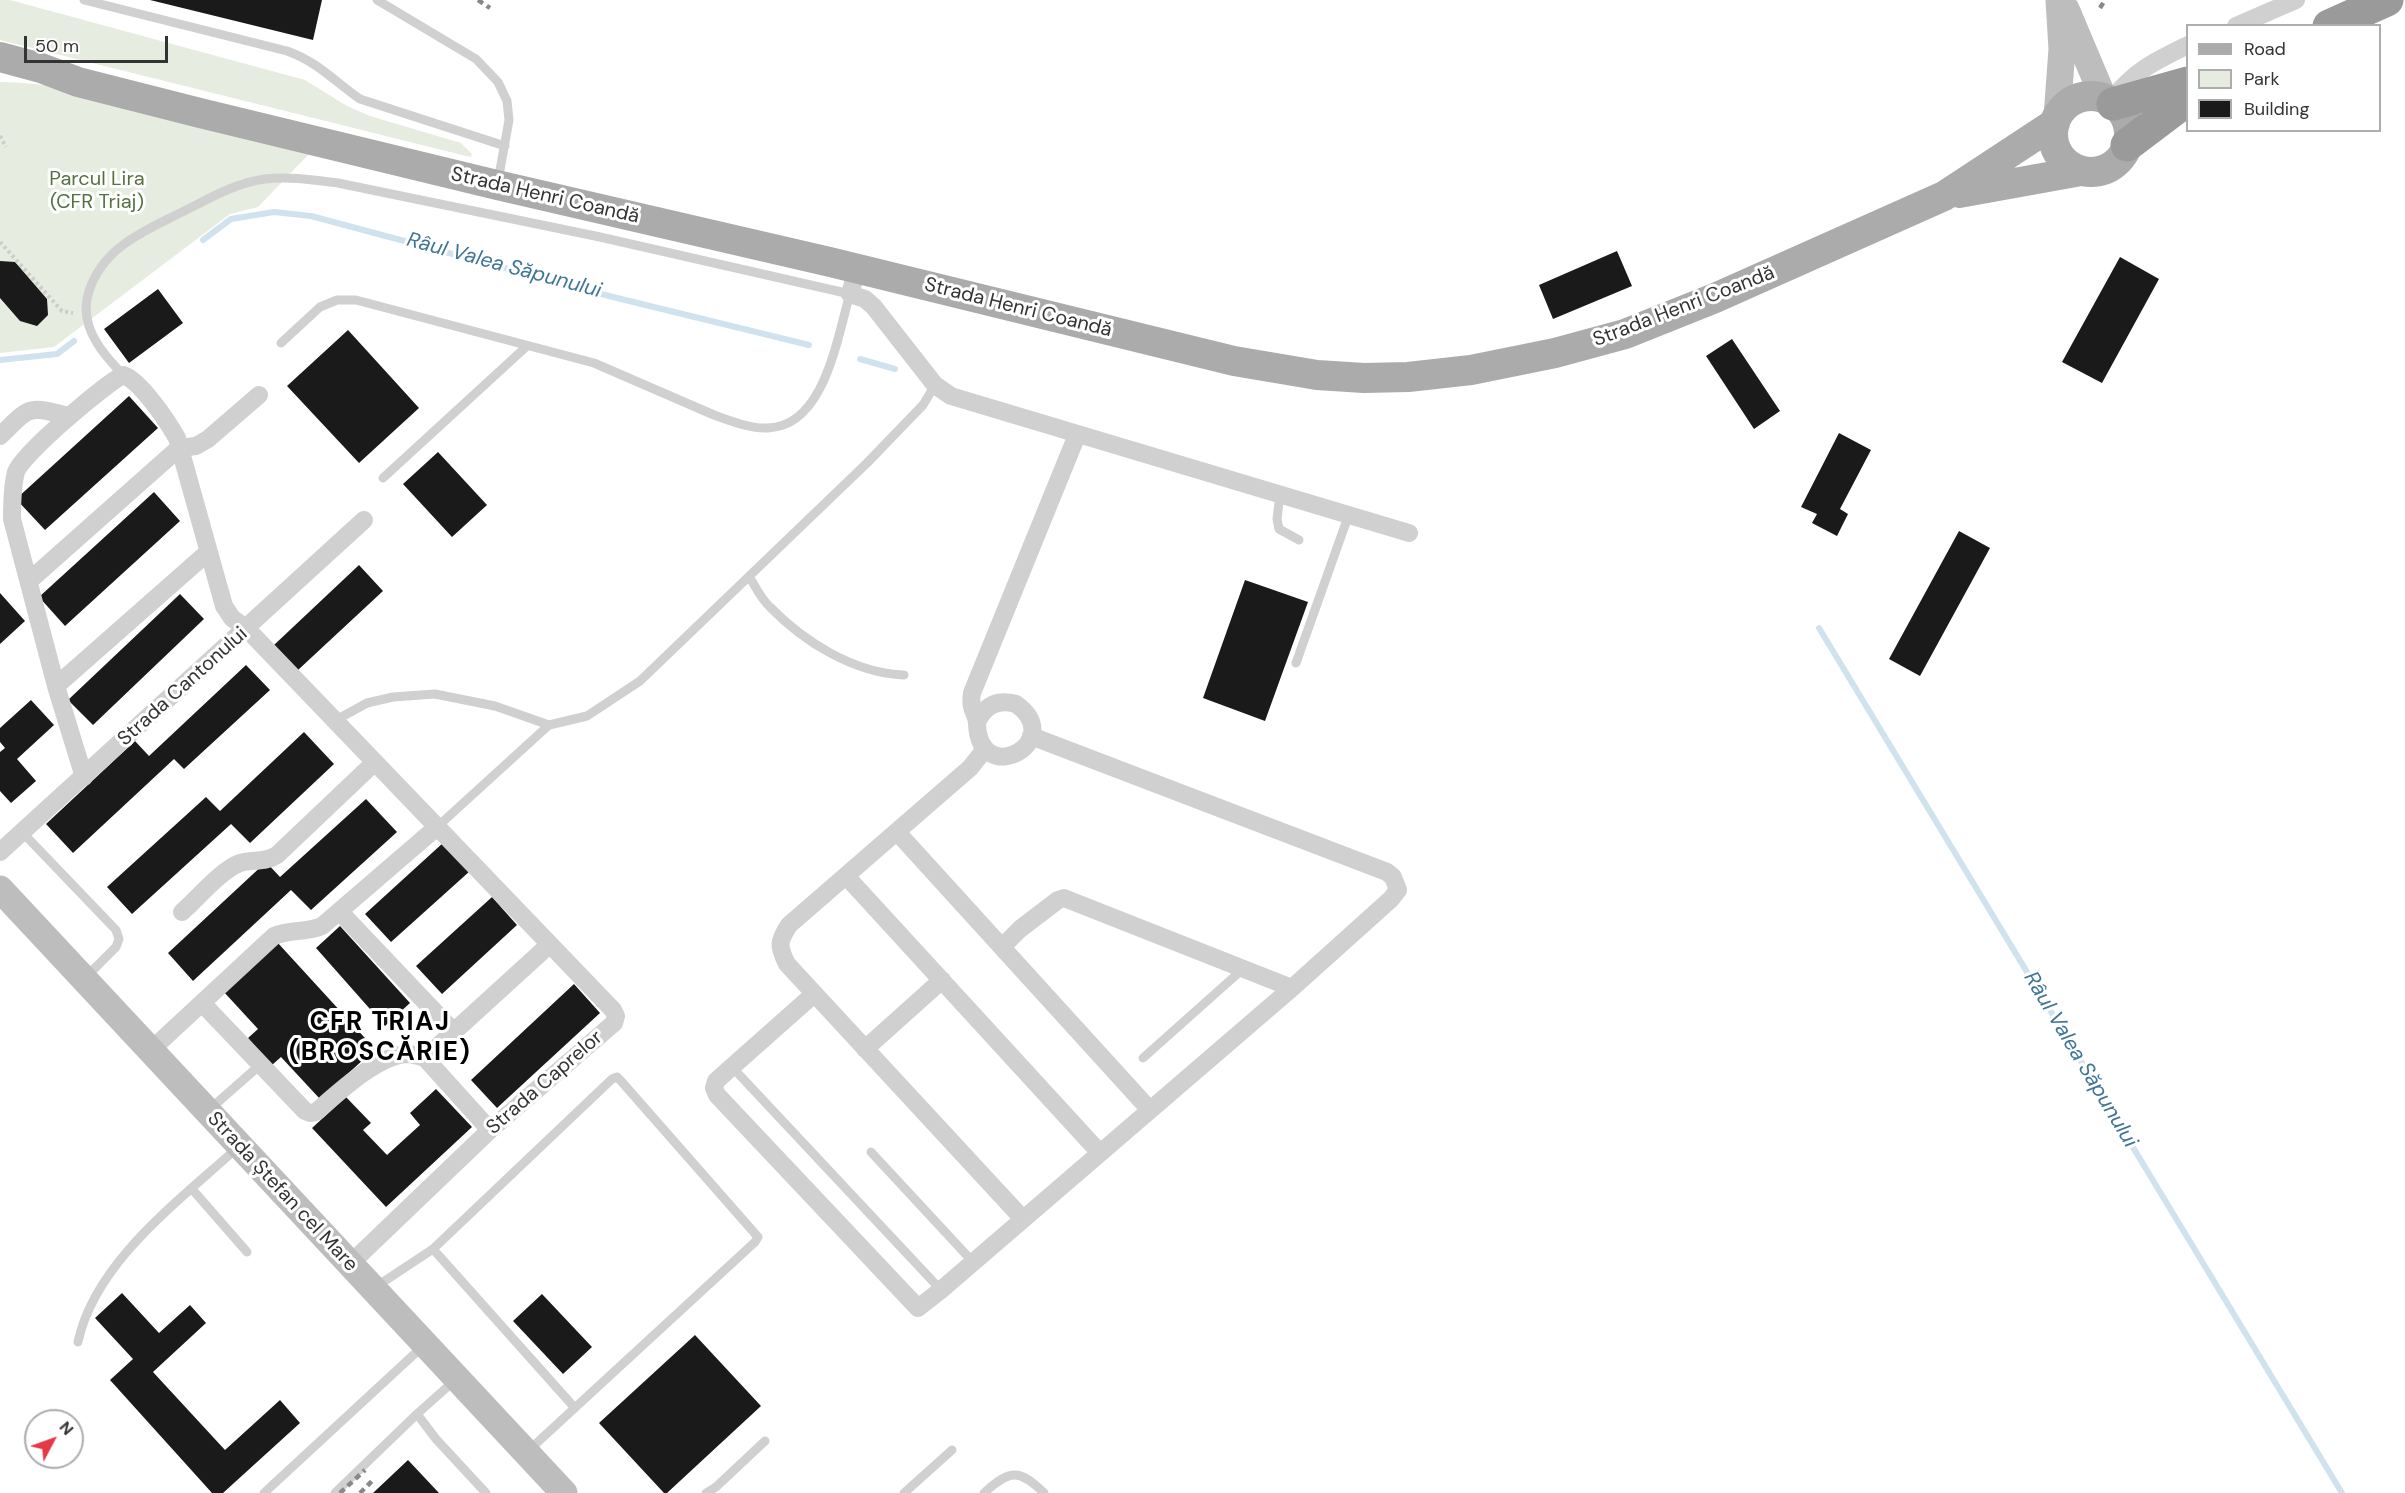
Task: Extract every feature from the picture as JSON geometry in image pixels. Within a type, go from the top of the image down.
[{"type":"highway","points":[[2333,24],[2387,0]]},
{"type":"highway","points":[[2109,102],[2186,83]]},
{"type":"highway","points":[[2127,145],[2186,100]]},
{"type":"main road","points":[[2060,0],[2109,102],[2127,122],[2127,145],[2122,156],[2104,170],[2081,171],[2070,166],[2055,147],[2053,135],[2062,49],[2060,0]]},
{"type":"main road","name":"Strada Henri Coandă","points":[[0,57],[41,68],[78,82],[497,185],[853,281],[1234,361],[1317,375],[1364,378],[1408,377],[1471,370],[1555,353],[1625,334],[1734,290],[1944,196],[2056,120]]},
{"type":"main road","name":"Strada Henri Coandă","points":[[0,77],[78,82]]},
{"type":"main road","points":[[2056,120],[2062,109],[2078,99],[2086,97],[2109,102]]},
{"type":"main road","name":"Strada Henri Coandă","points":[[1944,196],[2081,171]]},
{"type":"main road","name":"Strada Ștefan cel Mare","points":[[0,889],[564,1493]]},
{"type":"street","points":[[2241,24],[2296,0]]},
{"type":"street","points":[[2109,102],[2134,74],[2186,46]]},
{"type":"street","points":[[853,281],[935,385],[951,396],[971,404],[1409,533]]},
{"type":"street","points":[[84,777],[56,686],[12,519],[8,467],[68,416],[123,375],[133,380],[177,438],[207,553],[224,606],[232,618],[247,629],[336,720],[549,945],[425,1058]]},
{"type":"street","points":[[29,581],[179,448],[202,443],[259,395]]},
{"type":"street","points":[[0,436],[28,410],[37,409],[68,416]]},
{"type":"street","points":[[977,722],[972,713],[972,693],[1077,435]]},
{"type":"street","name":"Strada Cantonului","points":[[0,852],[364,520]]},
{"type":"street","points":[[56,686],[207,553]]},
{"type":"street","points":[[997,702],[1016,704],[1030,717],[1031,736],[1027,746],[1020,752],[1011,756],[992,754],[979,741],[976,732],[977,722],[981,713],[988,706],[997,702]]},
{"type":"street","points":[[814,994],[716,1081],[714,1088],[717,1095],[918,1308],[1292,988],[1392,899],[1398,890],[1393,877],[1387,872],[1031,736]]},
{"type":"street","points":[[985,749],[970,768],[789,925],[780,939],[780,952],[787,964],[814,994],[1023,1219]]},
{"type":"street","points":[[182,912],[231,868],[241,863],[270,860],[375,762]]},
{"type":"street","points":[[150,1051],[274,936],[285,931],[310,931],[322,926],[437,827]]},
{"type":"street","points":[[897,832],[1150,1110]]},
{"type":"street","points":[[846,876],[1100,1153]]},
{"type":"street","points":[[1002,947],[1020,929],[1058,900],[1064,898],[1292,988]]},
{"type":"street","points":[[340,912],[453,1032]]},
{"type":"street","name":"Strada Caprelor","points":[[350,1264],[490,1130],[614,1023],[616,1016],[613,1010],[549,945]]},
{"type":"street","points":[[865,1049],[942,980]]},
{"type":"street","points":[[202,1003],[305,1111],[316,1112],[352,1082],[381,1063],[408,1054],[425,1058],[490,1130]]},
{"type":"lane","points":[[84,0],[296,54],[320,67],[360,99],[505,146]]},
{"type":"lane","points":[[377,0],[476,59],[498,82],[507,101],[509,120],[497,185]]},
{"type":"lane","points":[[123,375],[97,343],[86,314],[86,299],[99,268],[112,252],[132,238],[230,188],[264,179],[294,177],[338,183],[588,234],[853,281],[821,390],[809,407],[796,418],[784,425],[767,428],[731,421],[594,363],[356,300],[337,300],[320,307],[280,343]]},
{"type":"lane","points":[[383,478],[527,346]]},
{"type":"lane","points":[[437,827],[549,725],[587,716],[640,681],[867,464],[923,405],[935,385]]},
{"type":"lane","points":[[1280,494],[1277,519],[1279,529],[1299,540]]},
{"type":"lane","points":[[1296,663],[1349,514]]},
{"type":"lane","points":[[749,576],[768,606],[813,642],[852,665],[904,675]]},
{"type":"lane","points":[[336,720],[368,704],[393,697],[435,694],[495,706],[549,725]]},
{"type":"lane","points":[[22,832],[116,930],[119,939],[116,947],[84,979]]},
{"type":"lane","points":[[1143,1058],[1244,968]]},
{"type":"lane","points":[[207,1112],[260,1065]]},
{"type":"lane","points":[[732,1067],[941,1290]]},
{"type":"lane","points":[[373,1289],[433,1249],[612,1079],[617,1077],[758,1237],[526,1452]]},
{"type":"lane","points":[[78,1342],[83,1321],[98,1290],[127,1252],[239,1147]]},
{"type":"lane","points":[[871,1152],[974,1262]]},
{"type":"lane","points":[[192,1189],[247,1251]]},
{"type":"lane","points":[[433,1249],[574,1407]]},
{"type":"lane","points":[[264,1493],[425,1345]]},
{"type":"lane","points":[[335,1493],[457,1378]]},
{"type":"lane","points":[[417,1414],[486,1493]]},
{"type":"lane","points":[[706,1493],[716,1487],[765,1441]]},
{"type":"lane","points":[[904,1493],[951,1450]]},
{"type":"lane","points":[[984,1493],[1000,1478],[1010,1474],[1020,1475],[1032,1481],[1044,1493]]},
{"type":"path","points":[[0,136],[6,147]]},
{"type":"path","points":[[0,242],[62,311],[86,314]]},
{"type":"green space","points":[[0,0],[10,0],[305,80],[347,106],[370,116],[461,143],[472,154],[471,157],[466,156],[0,40]]},
{"type":"green space","name":"Parcul Lira (CFR Triaj)","points":[[0,82],[40,84],[118,97],[195,118],[309,154],[258,207],[230,214],[54,347],[0,353]]},
{"type":"building","points":[[150,0],[322,0],[313,40]]},
{"type":"building","points":[[1617,251],[1632,286],[1553,319],[1539,285]]},
{"type":"building","points":[[2120,257],[2159,279],[2102,383],[2062,362]]},
{"type":"building","points":[[0,261],[15,262],[47,299],[48,315],[37,326],[20,321],[0,298]]},
{"type":"building","points":[[158,289],[183,323],[129,363],[104,329]]},
{"type":"building","points":[[348,330],[419,408],[359,463],[287,386]]},
{"type":"building","points":[[1732,339],[1780,411],[1754,429],[1706,356]]},
{"type":"building","points":[[129,396],[158,428],[45,530],[16,499]]},
{"type":"building","points":[[1839,433],[1871,450],[1840,509],[1848,514],[1837,536],[1812,523],[1817,514],[1801,507]]},
{"type":"building","points":[[438,452],[487,505],[452,537],[403,484]]},
{"type":"building","points":[[154,492],[180,521],[65,626],[39,597]]},
{"type":"building","points":[[1959,531],[1990,548],[1920,676],[1889,659]]},
{"type":"building","points":[[359,565],[383,591],[298,670],[274,645]]},
{"type":"building","points":[[1245,580],[1308,602],[1265,721],[1203,698]]},
{"type":"building","points":[[0,593],[25,621],[0,644]]},
{"type":"building","points":[[180,594],[204,619],[93,725],[68,700]]},
{"type":"building","points":[[246,665],[270,690],[184,769],[174,759],[73,853],[46,824],[135,741],[149,756]]},
{"type":"building","points":[[31,700],[54,725],[17,759],[36,781],[11,803],[0,791],[0,752],[5,748],[0,742],[0,728]]},
{"type":"building","points":[[304,732],[334,764],[250,843],[231,824],[132,914],[107,887],[206,797],[220,811]]},
{"type":"building","points":[[366,799],[397,832],[311,910],[291,890],[193,981],[168,953],[266,862],[280,877]]},
{"type":"building","points":[[444,842],[470,871],[391,942],[365,914]]},
{"type":"building","points":[[492,897],[517,925],[442,994],[416,966]]},
{"type":"building","points":[[340,926],[410,1003],[385,1026],[316,948]]},
{"type":"building","points":[[277,942],[375,1049],[320,1099],[281,1057],[272,1065],[248,1038],[258,1029],[223,991]]},
{"type":"building","points":[[574,984],[600,1013],[497,1108],[471,1080]]},
{"type":"building","points":[[436,1089],[472,1127],[386,1207],[312,1128],[346,1097],[371,1123],[363,1130],[387,1155],[420,1125],[410,1113]]},
{"type":"building","points":[[122,1293],[159,1333],[190,1305],[206,1323],[153,1372],[225,1450],[280,1400],[300,1423],[223,1493],[212,1493],[110,1380],[133,1359],[95,1318]]},
{"type":"building","points":[[542,1294],[592,1347],[563,1374],[513,1321]]},
{"type":"building","points":[[695,1335],[761,1406],[667,1493],[664,1493],[599,1423]]},
{"type":"building","points":[[408,1460],[439,1493],[373,1493]]},
{"type":"waterway","name":"Râul Valea Săpunului","points":[[203,240],[231,219],[274,212],[311,216],[613,297],[809,345]]},
{"type":"waterway","name":"Râul Valea Săpunului","points":[[0,360],[57,354],[74,341]]},
{"type":"waterway","name":"Râul Valea Săpunului","points":[[860,359],[895,369]]},
{"type":"waterway","name":"Râul Valea Săpunului","points":[[1819,628],[2342,1493]]},
{"type":"railway","points":[[478,0],[490,8]]},
{"type":"railway","points":[[2100,8],[2105,0]]},
{"type":"railway","points":[[340,1493],[365,1470]]},
{"type":"railway","points":[[360,1493],[374,1479]]},
{"type":"district","name":"CFR TRIAJ (BROSCĂRIE)","points":[[380,1038]]}]
